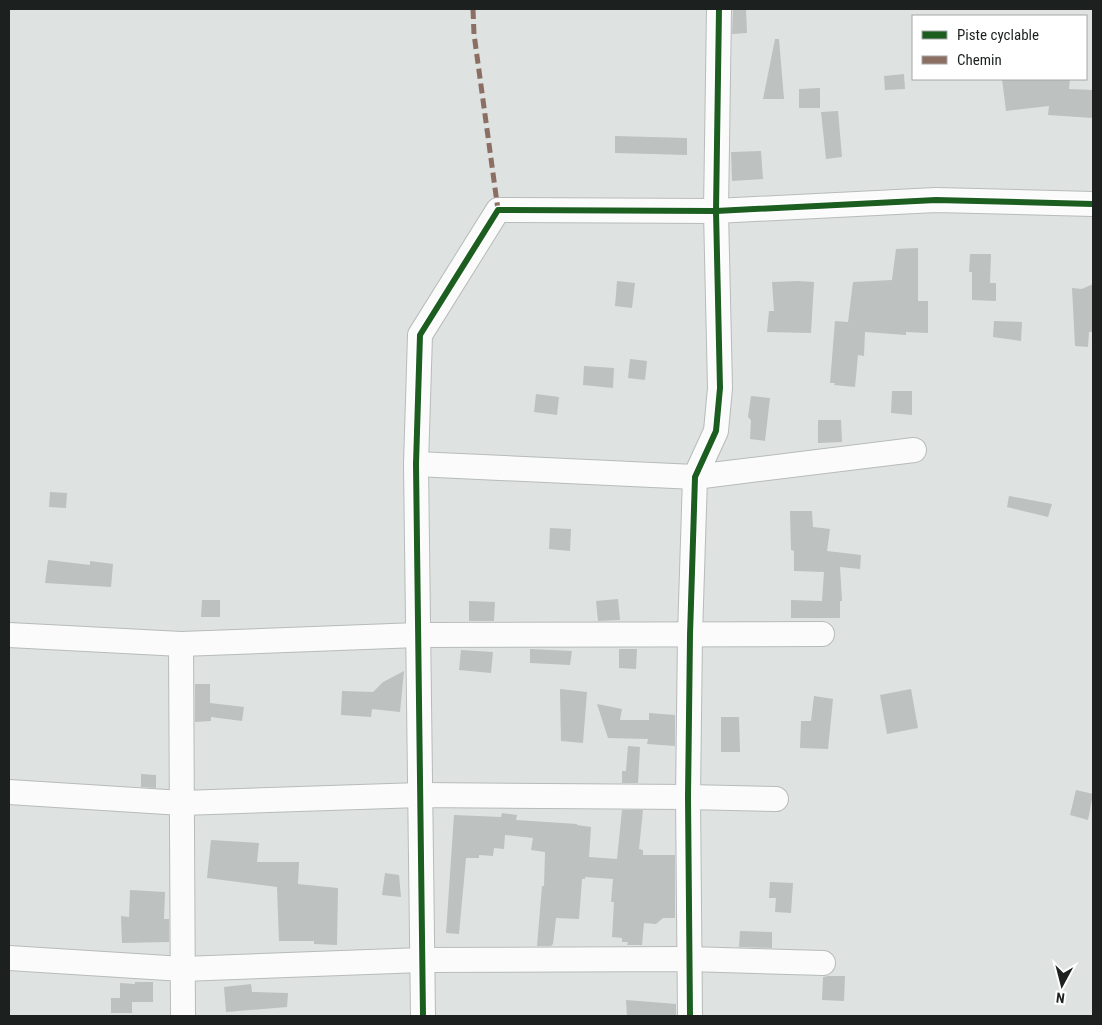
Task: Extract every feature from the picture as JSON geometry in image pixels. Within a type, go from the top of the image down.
[{"type":"street","points":[[690,1016],[688,797],[690,635],[695,477],[716,431],[720,388],[716,210],[719,9]]},
{"type":"street","points":[[423,1016],[416,464],[420,335],[498,210],[716,210],[936,200],[1093,204]]},
{"type":"street","points":[[416,464],[695,477],[914,450]]},
{"type":"street","points":[[9,635],[181,644],[418,635],[822,634]]},
{"type":"street","points":[[181,644],[183,1016]]},
{"type":"street","points":[[9,792],[182,803],[420,795],[776,799]]},
{"type":"street","points":[[9,958],[183,969],[422,960],[688,959],[823,963]]},
{"type":"building","points":[[733,9],[746,9],[747,33],[732,34]]},
{"type":"building","points":[[775,39],[779,39],[784,99],[763,99]]},
{"type":"building","points":[[904,74],[905,89],[885,90],[884,76]]},
{"type":"building","points":[[1002,80],[1070,80],[1069,89],[1093,90],[1093,118],[1048,115],[1049,106],[1006,111]]},
{"type":"building","points":[[820,88],[820,108],[799,108],[799,89]]},
{"type":"building","points":[[838,111],[842,157],[826,159],[821,112]]},
{"type":"building","points":[[615,136],[687,138],[687,155],[615,153]]},
{"type":"building","points":[[761,151],[763,179],[732,181],[731,152]]},
{"type":"building","points":[[918,248],[918,301],[928,301],[928,333],[906,332],[906,335],[865,332],[864,356],[858,355],[855,387],[830,383],[835,321],[848,322],[853,282],[892,280],[896,249]]},
{"type":"building","points":[[970,254],[991,254],[990,283],[996,283],[996,301],[972,300],[972,272],[969,272]]},
{"type":"building","points":[[617,281],[635,283],[632,308],[615,306]]},
{"type":"building","points":[[772,282],[814,282],[811,333],[767,332],[769,311],[774,311]]},
{"type":"building","points":[[1093,284],[1093,332],[1089,332],[1088,347],[1075,346],[1072,288],[1082,289]]},
{"type":"building","points":[[994,321],[1022,322],[1021,341],[993,337]]},
{"type":"building","points":[[630,359],[647,361],[645,380],[628,378]]},
{"type":"building","points":[[584,366],[614,368],[613,388],[583,385]]},
{"type":"building","points":[[892,391],[912,391],[912,415],[891,413]]},
{"type":"building","points":[[536,394],[559,397],[557,415],[534,412]]},
{"type":"building","points":[[751,396],[770,398],[765,441],[750,439],[751,420],[748,417]]},
{"type":"building","points":[[818,420],[841,420],[842,442],[818,443]]},
{"type":"building","points":[[50,492],[67,493],[66,508],[49,507]]},
{"type":"building","points":[[1009,496],[1052,504],[1048,517],[1007,507]]},
{"type":"building","points":[[790,511],[812,511],[813,527],[830,529],[827,551],[861,555],[860,569],[840,567],[842,601],[840,601],[840,618],[791,618],[791,600],[822,601],[824,572],[794,571],[794,551],[791,550]]},
{"type":"building","points":[[550,528],[571,529],[570,551],[549,549]]},
{"type":"building","points":[[48,560],[90,565],[90,561],[113,564],[111,587],[45,583]]},
{"type":"building","points":[[618,599],[620,620],[598,621],[596,601]]},
{"type":"building","points":[[202,600],[220,600],[220,617],[201,617]]},
{"type":"building","points":[[469,601],[495,602],[494,621],[469,621]]},
{"type":"building","points":[[530,649],[572,651],[570,665],[530,663]]},
{"type":"building","points":[[619,649],[637,649],[636,669],[619,668]]},
{"type":"building","points":[[461,650],[493,652],[491,673],[459,670]]},
{"type":"building","points":[[404,671],[400,712],[372,709],[371,717],[341,715],[342,691],[373,692],[383,682]]},
{"type":"building","points":[[195,684],[210,684],[210,703],[244,707],[242,721],[211,717],[211,721],[195,722]]},
{"type":"building","points":[[560,689],[587,692],[583,743],[561,741]]},
{"type":"building","points":[[911,689],[918,728],[887,734],[880,695]]},
{"type":"building","points":[[814,696],[833,699],[828,749],[800,748],[801,721],[811,721]]},
{"type":"building","points":[[597,704],[622,709],[620,720],[649,720],[649,713],[675,715],[675,746],[647,744],[648,739],[608,738]]},
{"type":"building","points":[[721,717],[739,717],[740,752],[721,752]]},
{"type":"building","points":[[628,746],[640,747],[638,783],[622,783],[622,771],[626,771]]},
{"type":"building","points":[[141,774],[156,775],[156,788],[141,787]]},
{"type":"building","points":[[1076,790],[1093,794],[1088,820],[1070,815]]},
{"type":"building","points":[[622,810],[643,810],[639,849],[643,850],[643,855],[675,855],[675,918],[663,918],[656,924],[644,923],[642,945],[627,945],[628,942],[622,942],[622,938],[612,937],[614,902],[611,902],[613,879],[585,877],[585,879],[582,879],[579,919],[556,918],[553,944],[551,946],[537,946],[542,886],[544,886],[545,852],[531,850],[533,838],[505,835],[504,849],[494,848],[493,856],[479,855],[479,858],[466,858],[459,934],[446,933],[454,815],[501,817],[502,813],[517,815],[516,820],[577,824],[591,827],[589,857],[617,859]]},
{"type":"building","points":[[211,840],[259,843],[257,862],[299,862],[298,884],[338,888],[337,945],[314,944],[314,941],[279,941],[277,887],[207,878]]},
{"type":"building","points":[[385,873],[399,875],[401,897],[382,895]]},
{"type":"building","points":[[770,882],[793,883],[791,913],[775,912],[776,898],[769,898]]},
{"type":"building","points":[[130,890],[165,892],[164,919],[169,919],[169,942],[122,943],[121,916],[129,917]]},
{"type":"building","points":[[740,931],[772,932],[772,948],[739,947]]},
{"type":"building","points":[[845,976],[844,1001],[822,1000],[823,977]]},
{"type":"building","points":[[135,982],[153,982],[153,1002],[132,1002],[132,1013],[111,1013],[111,998],[120,998],[120,983],[135,984]]},
{"type":"building","points":[[251,984],[252,992],[288,993],[287,1007],[226,1012],[224,987]]},
{"type":"building","points":[[626,1000],[676,1004],[676,1016],[627,1016]]},
{"type":"marked path","points":[[473,9],[474,34],[498,210]]},
{"type":"cycle path","points":[[690,1016],[688,797],[690,635],[695,477],[716,431],[720,388],[716,211],[719,9]]},
{"type":"cycle path","points":[[423,1016],[416,464],[420,335],[498,210],[716,211],[936,200],[1093,204]]}]
